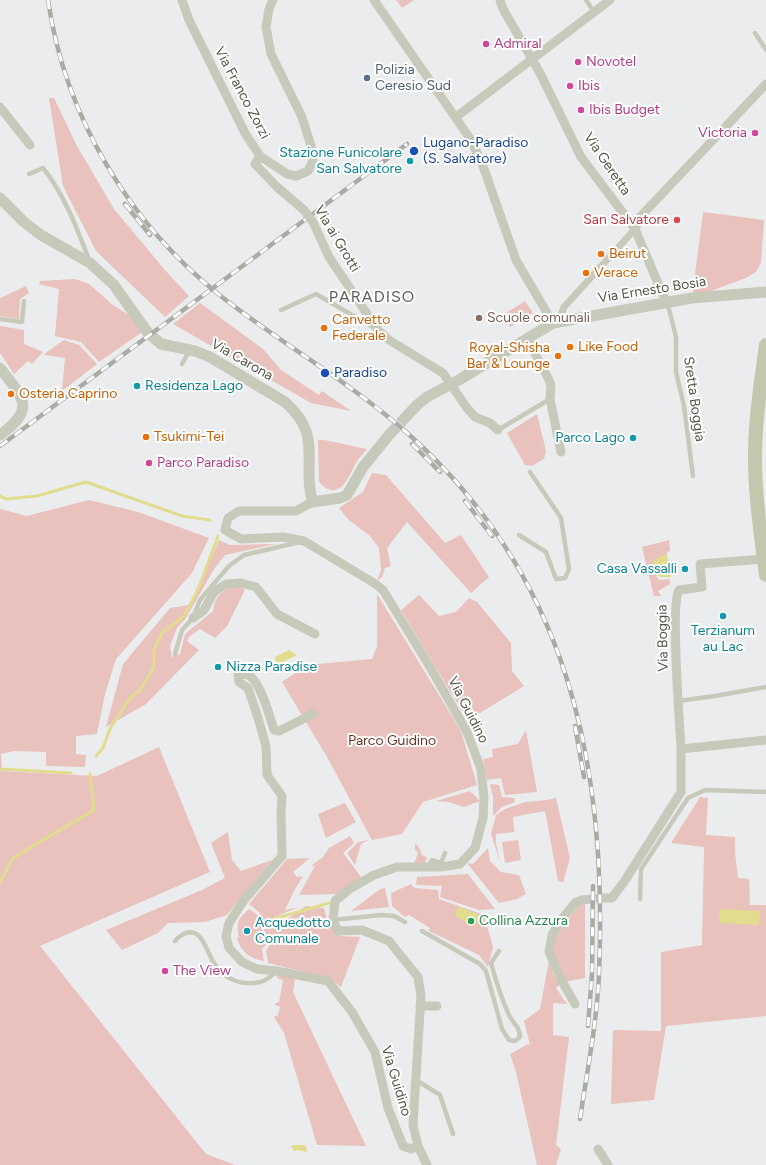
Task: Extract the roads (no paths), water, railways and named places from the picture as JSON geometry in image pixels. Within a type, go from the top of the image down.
[{"type":"main road","points":[[766,345],[758,404],[755,457],[755,480],[766,575]]},
{"type":"street","name":"Via Franco Zorzi","points":[[182,0],[189,20],[241,126],[260,156],[288,174],[296,176],[308,171],[313,160],[311,146],[302,117],[271,54],[266,27],[269,9],[273,0]]},
{"type":"street","points":[[374,0],[471,140],[480,160],[516,260],[556,322],[564,307],[635,229],[639,218],[766,84]]},
{"type":"street","name":"Via Geretta","points":[[500,0],[503,9],[540,73],[581,157],[635,229],[666,302]]},
{"type":"street","points":[[456,117],[610,0]]},
{"type":"street","points":[[0,107],[30,145]]},
{"type":"street","name":"Via ai Grotti","points":[[260,156],[255,164],[277,187],[304,210],[313,222],[329,257],[378,330],[389,340],[443,374],[475,417],[490,423],[498,430]]},
{"type":"street","name":"Via Carona","points":[[0,198],[24,222],[41,235],[90,263],[114,285],[148,333],[155,340],[167,346],[190,349],[210,357],[285,402],[297,414],[307,430],[309,441],[309,479],[312,502]]},
{"type":"street","name":"Via Ernesto Bosia","points":[[404,419],[417,405],[556,322],[692,298],[766,292]]},
{"type":"street","points":[[527,338],[549,380],[550,399],[561,452]]},
{"type":"street","points":[[0,368],[21,397],[24,407],[18,420],[1,433]]},
{"type":"street","points":[[312,502],[340,498],[347,495],[363,467],[389,435]]},
{"type":"street","name":"Via Guidino","points":[[312,502],[296,511],[239,511],[228,518],[225,530],[241,539],[283,537],[304,541],[374,583],[383,590],[430,667],[466,732],[481,769],[484,798],[483,818],[475,848],[460,864],[442,867],[397,867],[374,875],[351,888],[335,901],[332,920],[338,931],[362,930],[389,941],[418,977],[421,996],[413,1125],[418,1146],[411,1149],[403,1146],[388,1108],[375,1052],[352,1012],[328,981],[277,971],[257,969],[242,962],[229,948],[226,936],[229,923],[240,906],[282,856],[282,796],[267,775],[266,746],[260,725],[248,688],[239,682],[238,674],[248,675],[256,683],[269,712],[274,730],[280,732],[313,714]]},
{"type":"street","name":"Via Boggia","points":[[602,898],[612,898],[624,882],[681,792],[681,749],[675,624],[676,594],[679,590],[702,587],[700,564],[764,559]]},
{"type":"street","points":[[193,618],[204,610],[214,592],[226,584],[241,583],[256,587],[277,614],[316,634]]},
{"type":"street","points":[[681,749],[766,740]]},
{"type":"street","points":[[575,1004],[562,981],[549,952],[552,935],[555,929],[575,903],[582,900]]},
{"type":"street","points":[[420,1006],[437,1006]]},
{"type":"street","points":[[418,1146],[426,1165]]},
{"type":"street","points":[[598,1149],[608,1165]]},
{"type":"lane","points":[[586,0],[594,12]]},
{"type":"lane","points":[[755,33],[766,50]]},
{"type":"lane","points":[[29,174],[43,168],[54,181],[79,234],[90,263]]},
{"type":"lane","points":[[282,310],[316,294],[378,330]]},
{"type":"lane","points":[[0,319],[22,322],[24,301]]},
{"type":"lane","name":"Sretta Boggia","points":[[666,302],[676,337],[676,372],[684,406],[693,476]]},
{"type":"lane","points":[[182,364],[190,349]]},
{"type":"lane","points":[[498,430],[550,399]]},
{"type":"lane","points":[[518,535],[546,552],[556,579],[565,578],[569,569],[561,518],[530,472]]},
{"type":"lane","points":[[175,654],[182,630],[193,618],[200,600],[229,566],[244,555],[304,541]]},
{"type":"lane","points":[[678,701],[766,687]]},
{"type":"lane","points":[[640,899],[640,869],[688,798],[705,790],[766,792]]},
{"type":"lane","points":[[427,867],[432,860],[441,863],[445,853]]},
{"type":"lane","points":[[332,920],[381,915],[394,916],[405,922]]},
{"type":"lane","points":[[422,931],[480,964],[486,971],[502,1029],[509,1040],[516,1041],[520,1037],[519,1028],[510,1017],[497,986],[491,963],[499,951]]},
{"type":"lane","points":[[175,941],[185,933],[195,933],[205,945],[216,967],[226,977],[235,981],[246,983],[260,982],[277,971]]},
{"type":"lane","name":"Via Guidino","points":[[416,1080],[440,1095],[453,1134]]},
{"type":"waterway","points":[[0,496],[6,499],[37,496],[86,482],[182,516],[210,520]]},
{"type":"waterway","points":[[96,756],[103,748],[110,729],[130,698],[140,690],[154,667],[154,650],[162,633],[184,616],[198,590],[218,536]]},
{"type":"waterway","points":[[0,769],[71,773]]},
{"type":"waterway","points":[[0,882],[13,858],[94,810],[90,774]]},
{"type":"waterway","points":[[260,923],[329,903]]},
{"type":"tunnel","points":[[389,435],[404,419]]},
{"type":"tunnel","points":[[582,900],[602,898]]},
{"type":"railway","points":[[48,0],[57,43],[69,86],[86,126],[107,165],[131,202],[158,237],[189,268],[222,297],[268,331],[338,379],[405,431],[461,487],[505,547],[540,611],[566,678],[585,748],[595,821],[600,897],[599,974],[594,1029],[580,1119]]},
{"type":"railway","points":[[0,446],[407,144]]},
{"type":"railway","points":[[125,204],[150,235]]},
{"type":"railway","points":[[412,444],[440,472]]},
{"type":"railway","points":[[465,501],[492,536]]},
{"type":"railway","points":[[575,726],[584,777]]},
{"type":"railway","points":[[588,1026],[592,974],[593,886]]},
{"type":"place","name":"Admiral","points":[[486,44]]},
{"type":"place","name":"Novotel","points":[[578,62]]},
{"type":"place","name":"Polizia Ceresio Sud","points":[[367,78]]},
{"type":"place","name":"Ibis","points":[[570,86]]},
{"type":"place","name":"Ibis Budget","points":[[581,110]]},
{"type":"place","name":"Victoria","points":[[755,133]]},
{"type":"place","name":"Lugano-Paradiso (S. Salvatore)","points":[[414,151]]},
{"type":"place","name":"Stazione Funicolare San Salvatore","points":[[410,161]]},
{"type":"place","name":"San Salvatore","points":[[677,220]]},
{"type":"place","name":"Beirut","points":[[601,254]]},
{"type":"place","name":"Verace","points":[[586,273]]},
{"type":"place","name":"Scuole comunali","points":[[479,318]]},
{"type":"place","name":"Canvetto Federale","points":[[324,328]]},
{"type":"place","name":"Like Food","points":[[570,347]]},
{"type":"place","name":"Royal-Shisha Bar & Lounge","points":[[558,356]]},
{"type":"place","name":"Paradiso","points":[[325,373]]},
{"type":"place","name":"Residenza Lago","points":[[137,386]]},
{"type":"place","name":"Osteria Caprino","points":[[11,394]]},
{"type":"place","name":"Tsukimi-Tei","points":[[146,437]]},
{"type":"place","name":"Parco Lago","points":[[633,438]]},
{"type":"place","name":"Parco Paradiso","points":[[149,463]]},
{"type":"place","name":"Casa Vassalli","points":[[685,569]]},
{"type":"place","name":"Terzianum au Lac","points":[[723,616]]},
{"type":"place","name":"Nizza Paradise","points":[[218,667]]},
{"type":"place","name":"Collina Azzura","points":[[471,921]]},
{"type":"place","name":"Acquedotto Comunale","points":[[247,931]]},
{"type":"place","name":"The View","points":[[165,971]]},
{"type":"district","name":"PARADISO","points":[[372,297]]},
{"type":"park label","name":"Parco Guidino","points":[[392,741]]}]
